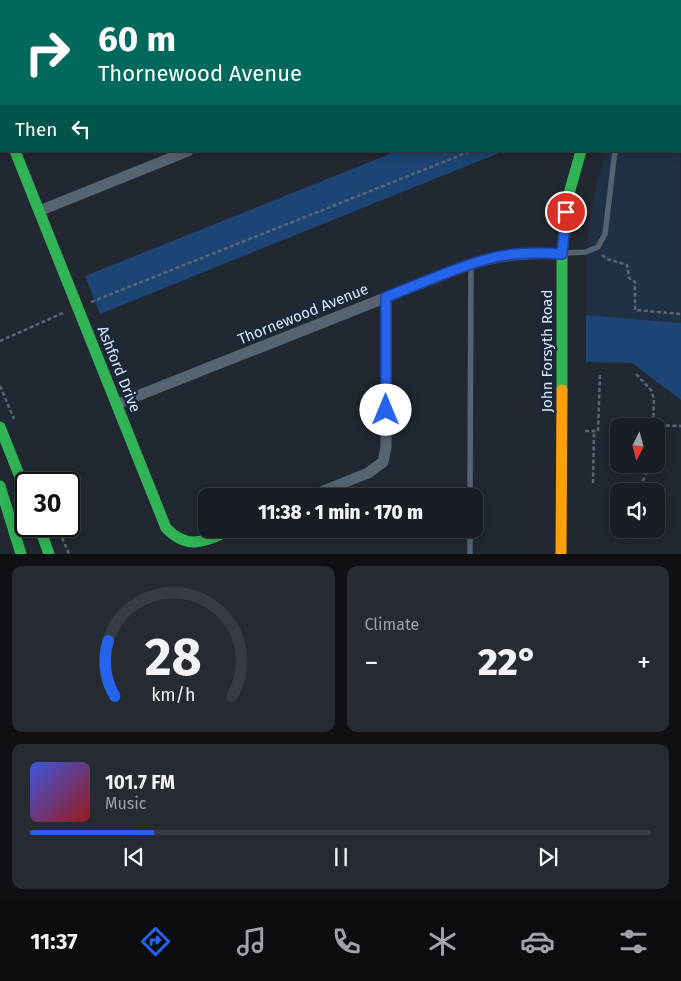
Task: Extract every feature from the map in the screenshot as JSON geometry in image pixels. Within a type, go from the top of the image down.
[{"type":"street","name":"Ashford Drive","points":[[15,152],[166,528],[181,543],[190,545],[212,538]]},
{"type":"street","points":[[39,211],[186,152]]},
{"type":"street","name":"John Forsyth Road","points":[[561,554],[562,254],[568,197],[582,152]]},
{"type":"street","name":"Thornewood Avenue","points":[[117,404],[471,264],[510,254],[535,252],[562,254]]},
{"type":"street","points":[[331,488],[368,473],[383,462],[386,447],[386,297]]},
{"type":"street","points":[[0,427],[18,472]]},
{"type":"street","points":[[0,486],[21,554]]},
{"type":"street","points":[[43,537],[49,554]]},
{"type":"lane","points":[[562,254],[586,252],[598,247],[605,234],[615,152]]},
{"type":"lane","points":[[470,488],[471,264]]},
{"type":"lane","points":[[470,538],[470,554]]},
{"type":"path","points":[[0,341],[78,307],[467,152]]},
{"type":"path","points":[[602,255],[607,259],[627,265],[629,278],[635,282],[635,310],[681,314]]},
{"type":"path","points":[[585,431],[598,431],[600,374]]},
{"type":"path","points":[[636,374],[651,390],[654,399],[653,418]]},
{"type":"path","points":[[665,426],[681,426]]},
{"type":"path","points":[[593,483],[594,431]]},
{"type":"path","points":[[61,537],[68,554]]},
{"type":"shaded area","points":[[395,152],[502,152],[100,314],[85,276]]},
{"type":"shaded area","points":[[607,152],[680,152],[681,323],[587,315],[589,222],[597,181]]},
{"type":"shaded area","points":[[586,315],[681,323],[681,400],[632,363],[586,362]]},
{"type":"traffic: fast","points":[[15,152],[166,528],[174,535],[190,542],[212,538]]},
{"type":"traffic: fast","points":[[562,390],[562,254],[568,197],[581,152]]},
{"type":"traffic: fast","points":[[0,427],[18,472]]},
{"type":"traffic: fast","points":[[0,486],[21,554]]},
{"type":"traffic: fast","points":[[43,537],[49,554]]},
{"type":"traffic: slow","points":[[561,554],[562,390]]},
{"type":"route","points":[[386,410],[386,297],[489,258],[535,252],[562,254],[566,212]]}]
